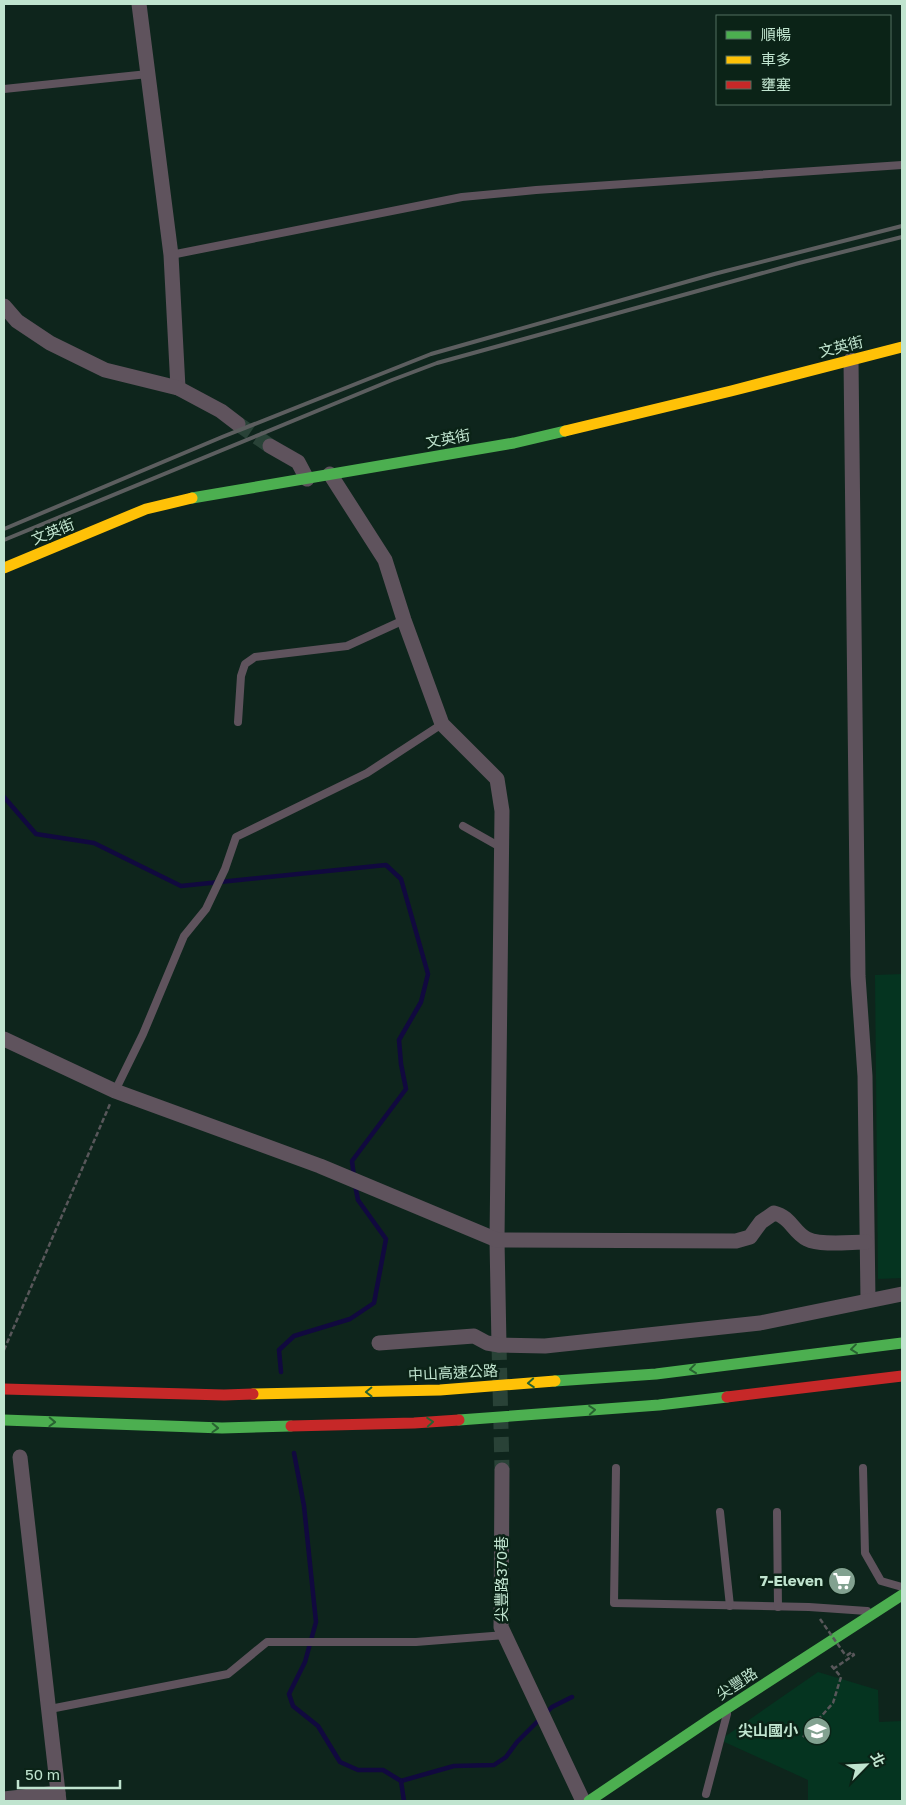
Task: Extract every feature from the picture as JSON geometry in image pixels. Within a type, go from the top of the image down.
[{"type":"main road","name":"文英街","points":[[4,568],[146,508],[180,500],[514,442],[731,391],[902,347]]},
{"type":"main road","name":"中山高速公路","points":[[4,1389],[224,1395],[440,1390],[656,1374],[902,1343]]},
{"type":"main road","points":[[4,1420],[222,1428],[414,1423],[658,1405],[902,1376]]},
{"type":"main road","name":"尖豐路","points":[[589,1801],[902,1594]]},
{"type":"street","points":[[139,4],[171,255],[178,388]]},
{"type":"street","points":[[4,306],[17,321],[50,343],[105,370],[178,388],[222,411],[238,424]]},
{"type":"street","points":[[851,360],[858,976],[864,1076],[868,1300]]},
{"type":"street","points":[[270,446],[298,462],[307,479]]},
{"type":"street","points":[[330,474],[385,560],[404,620],[442,724],[497,779],[502,811],[497,1240],[499,1345]]},
{"type":"street","points":[[4,1039],[115,1091],[355,1181],[497,1240],[736,1241],[750,1237],[761,1222],[774,1213],[783,1215],[806,1238],[818,1242],[866,1242]]},
{"type":"street","points":[[379,1343],[474,1336],[487,1343],[499,1345],[545,1346],[760,1324],[902,1294]]},
{"type":"street","points":[[4,1799],[59,1797],[20,1457]]},
{"type":"street","name":"尖豐路370巷","points":[[502,1470],[501,1627],[583,1801]]},
{"type":"lane","points":[[4,90],[148,74]]},
{"type":"lane","points":[[171,255],[462,197],[546,189],[902,165]]},
{"type":"lane","points":[[238,722],[241,676],[245,664],[256,656],[347,646],[404,620]]},
{"type":"lane","points":[[115,1091],[143,1034],[184,936],[206,909],[222,876],[236,837],[367,773],[442,724]]},
{"type":"lane","points":[[463,826],[502,848]]},
{"type":"lane","points":[[616,1468],[614,1603],[778,1607],[874,1612]]},
{"type":"lane","points":[[863,1468],[865,1553],[881,1581],[902,1587]]},
{"type":"lane","points":[[720,1512],[730,1606]]},
{"type":"lane","points":[[777,1512],[778,1607]]},
{"type":"lane","points":[[50,1709],[228,1674],[267,1642],[371,1644],[505,1635]]},
{"type":"lane","points":[[706,1794],[729,1707]]},
{"type":"path","points":[[4,1350],[115,1091]]},
{"type":"path","points":[[820,1619],[846,1656],[852,1652],[854,1655],[833,1669]]},
{"type":"path","points":[[803,1737],[833,1703],[841,1677],[818,1649]]},
{"type":"shaded area","points":[[902,974],[902,1278],[878,1279],[875,975]]},
{"type":"shaded area","name":"尖山國小","points":[[818,1672],[878,1690],[879,1722],[902,1721],[902,1801],[808,1801],[808,1780],[720,1740]]},
{"type":"waterway","points":[[4,797],[36,834],[94,843],[181,886],[386,865],[401,879],[428,974],[421,1002],[399,1040],[406,1089],[352,1161],[354,1177]]},
{"type":"waterway","points":[[281,1372],[279,1350],[294,1336],[350,1319],[374,1303],[386,1239],[358,1200],[355,1185]]},
{"type":"waterway","points":[[294,1453],[304,1506],[316,1622],[305,1662],[289,1694],[293,1706],[318,1726],[340,1762],[358,1770],[383,1770],[401,1781],[454,1766],[494,1765],[506,1757],[517,1742],[552,1707],[572,1697]]},
{"type":"waterway","points":[[401,1781],[404,1801]]},
{"type":"tunnel","points":[[238,424],[270,446]]},
{"type":"tunnel","points":[[499,1345],[502,1470]]},
{"type":"railway","points":[[4,529],[222,437],[431,354],[714,274],[902,226]]},
{"type":"railway","points":[[4,540],[437,363],[799,263],[902,237]]},
{"type":"traffic: fast","points":[[192,498],[514,443],[565,431]]},
{"type":"traffic: fast","points":[[555,1381],[656,1374],[902,1343]]},
{"type":"traffic: fast","points":[[459,1420],[659,1405],[727,1397]]},
{"type":"traffic: fast","points":[[4,1420],[222,1428],[291,1426]]},
{"type":"traffic: fast","points":[[589,1801],[712,1718],[902,1595]]},
{"type":"traffic: slow","points":[[565,431],[902,347]]},
{"type":"traffic: slow","points":[[4,568],[146,509],[192,498]]},
{"type":"traffic: slow","points":[[253,1394],[440,1390],[555,1381]]},
{"type":"traffic: jam","points":[[727,1397],[902,1376]]},
{"type":"traffic: jam","points":[[4,1389],[224,1395],[253,1394]]},
{"type":"traffic: jam","points":[[291,1426],[459,1420]]},
{"type":"place","name":"7-Eleven","points":[[842,1581]]},
{"type":"place","name":"尖山國小","points":[[817,1731]]}]
